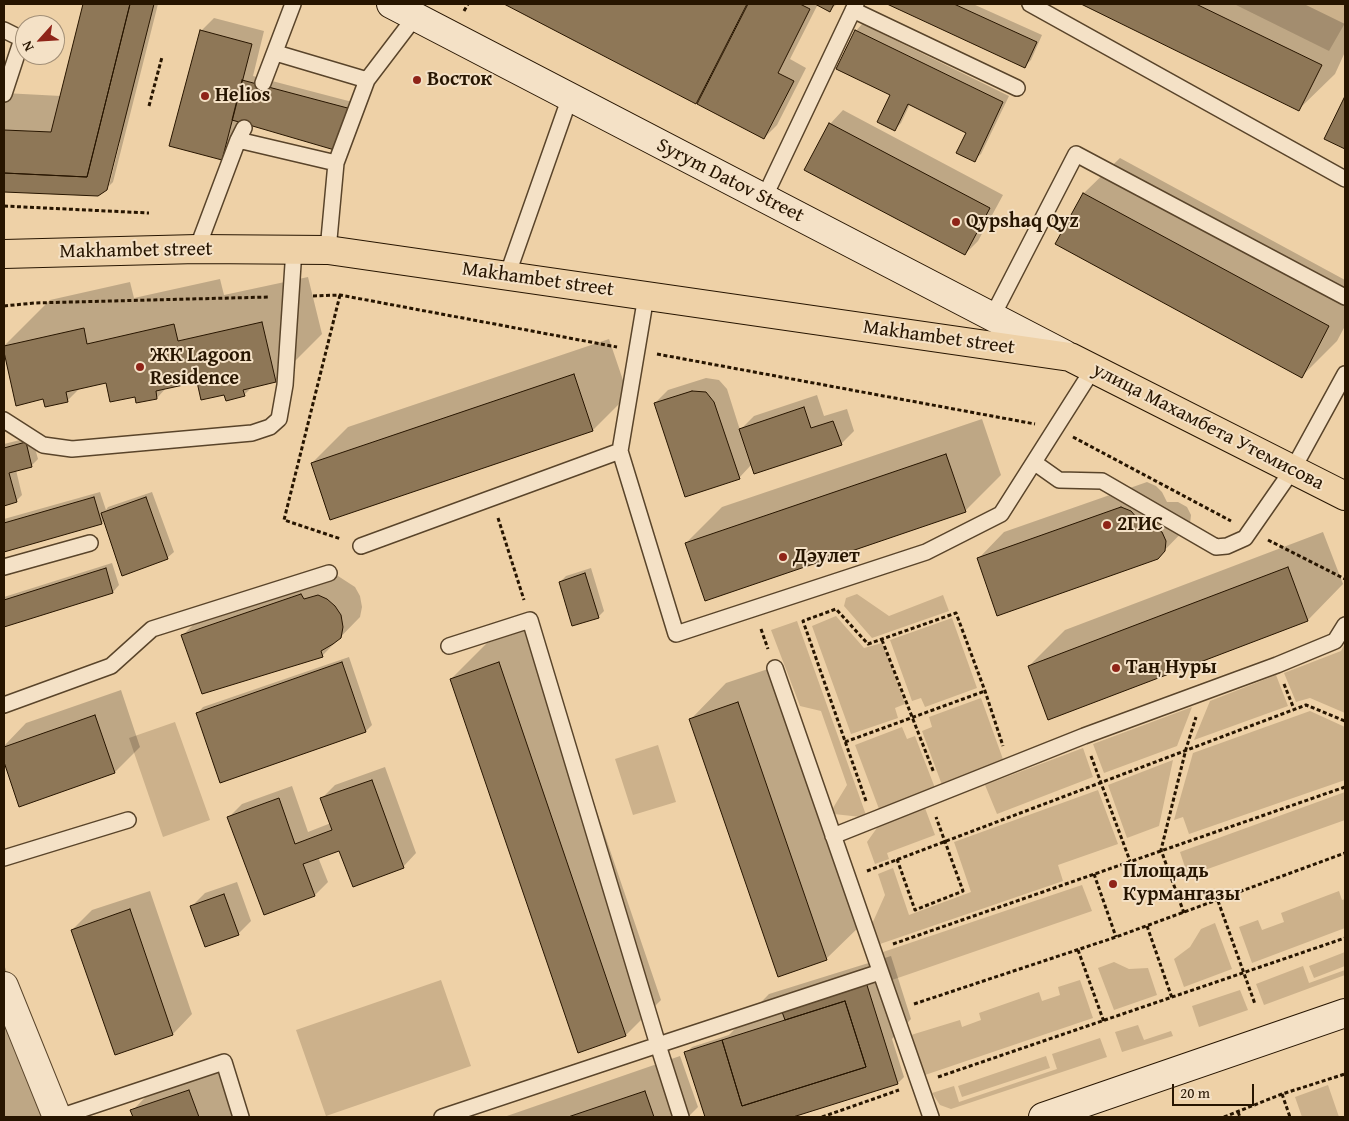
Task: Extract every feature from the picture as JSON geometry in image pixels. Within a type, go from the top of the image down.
[{"type":"main road","name":"Syrym Datov Street","points":[[391,4],[1081,363]]},
{"type":"main road","name":"Makhambet street","points":[[4,254],[198,249],[328,250],[646,296],[1081,363]]},
{"type":"main road","name":"улица Махамбета Утемисова","points":[[1081,363],[1345,496]]},
{"type":"main road","points":[[4,986],[58,1117]]},
{"type":"main road","points":[[1043,1117],[1345,1013]]},
{"type":"lane","points":[[263,83],[276,53],[293,4]]},
{"type":"lane","points":[[1030,4],[1345,179]]},
{"type":"lane","points":[[764,198],[855,7],[1017,88]]},
{"type":"lane","points":[[328,250],[336,163],[366,80],[415,17]]},
{"type":"lane","points":[[4,30],[22,39],[4,94]]},
{"type":"lane","points":[[276,53],[366,80]]},
{"type":"lane","points":[[507,276],[570,98]]},
{"type":"lane","points":[[198,249],[241,134],[336,163]]},
{"type":"lane","points":[[992,317],[1076,154],[1345,297]]},
{"type":"lane","points":[[4,420],[43,445],[72,449],[252,432],[270,427],[279,419],[285,385],[294,250]]},
{"type":"lane","points":[[646,296],[620,451],[676,634],[926,552],[1001,514],[1056,428],[1081,363]]},
{"type":"lane","points":[[1035,463],[1059,480],[1102,481],[1216,547],[1228,546],[1245,538],[1293,469],[1345,374]]},
{"type":"lane","points":[[361,546],[620,451]]},
{"type":"lane","points":[[4,567],[90,542]]},
{"type":"lane","points":[[4,705],[111,666],[152,629],[329,573]]},
{"type":"lane","points":[[448,646],[530,620],[681,1117]]},
{"type":"lane","points":[[832,836],[1084,736],[1277,665],[1336,641],[1345,625]]},
{"type":"lane","points":[[775,668],[872,952],[931,1117]]},
{"type":"lane","points":[[4,858],[128,820]]},
{"type":"lane","points":[[442,1117],[880,972]]},
{"type":"lane","points":[[58,1117],[224,1062],[242,1117]]},
{"type":"path","points":[[149,106],[162,57]]},
{"type":"path","points":[[4,206],[149,213]]},
{"type":"path","points":[[340,296],[284,520],[361,546]]},
{"type":"path","points":[[4,306],[34,303],[340,296],[1056,428],[1345,579]]},
{"type":"path","points":[[492,498],[530,620]]},
{"type":"path","points":[[753,608],[775,668]]},
{"type":"path","points":[[872,820],[803,621],[836,609],[868,644],[956,613],[1010,765]]},
{"type":"path","points":[[882,640],[913,717],[935,795],[945,840],[964,891],[915,910],[897,859]]},
{"type":"path","points":[[845,742],[985,691]]},
{"type":"path","points":[[1184,913],[1161,850],[1186,749],[1205,691]]},
{"type":"path","points":[[847,878],[1306,705],[1345,721]]},
{"type":"path","points":[[1084,736],[1130,861]]},
{"type":"path","points":[[872,952],[1345,787]]},
{"type":"path","points":[[894,1010],[1116,937],[1345,853]]},
{"type":"path","points":[[1094,874],[1116,937]]},
{"type":"path","points":[[1218,901],[1255,1004]]},
{"type":"path","points":[[1147,926],[1172,998]]},
{"type":"path","points":[[822,1117],[1345,938]]},
{"type":"path","points":[[1078,950],[1104,1022]]},
{"type":"path","points":[[1224,1117],[1282,1094],[1345,1074]]},
{"type":"path","points":[[1282,1094],[1290,1117]]},
{"type":"path","points":[[1238,1112],[1240,1117]]},
{"type":"shaded area","points":[[1234,4],[1345,4],[1345,23],[1329,51]]},
{"type":"shaded area","points":[[857,594],[889,616],[943,595],[949,611],[872,638],[844,606],[846,598]]},
{"type":"shaded area","points":[[836,616],[864,648],[882,643],[905,704],[895,708],[898,718],[851,734],[812,626]]},
{"type":"shaded area","points":[[952,618],[977,688],[925,707],[921,698],[912,701],[890,640]]},
{"type":"shaded area","points":[[797,621],[866,815],[861,817],[834,814],[833,808],[847,785],[821,711],[800,706],[771,630]]},
{"type":"shaded area","points":[[1345,643],[1345,713],[1310,698],[1296,702],[1284,673],[1341,651]]},
{"type":"shaded area","points":[[1276,675],[1288,706],[1194,740],[1210,701]]},
{"type":"shaded area","points":[[981,698],[1004,762],[942,785],[922,731],[932,727],[929,717]]},
{"type":"shaded area","points":[[1192,707],[1177,746],[1104,773],[1093,744]]},
{"type":"shaded area","points":[[1310,711],[1345,727],[1345,780],[1189,834],[1183,817],[1174,820],[1193,753]]},
{"type":"shaded area","points":[[175,722],[210,820],[163,837],[129,738]]},
{"type":"shaded area","points":[[902,727],[907,739],[915,736],[935,788],[879,809],[855,745]]},
{"type":"shaded area","points":[[658,745],[676,802],[633,815],[615,759]]},
{"type":"shaded area","points":[[1083,748],[1093,777],[997,814],[985,785]]},
{"type":"shaded area","points":[[1173,760],[1159,826],[1127,838],[1108,785]]},
{"type":"shaded area","points":[[1098,790],[1118,844],[1058,865],[1063,881],[880,944],[872,924],[885,895],[878,874],[893,868],[909,915],[971,892],[954,842]]},
{"type":"shaded area","points":[[1345,792],[1345,820],[1188,876],[1180,852]]},
{"type":"shaded area","points":[[925,808],[935,835],[887,853],[889,859],[875,864],[867,842],[879,825]]},
{"type":"shaded area","points":[[1082,885],[1092,911],[892,980],[883,952]]},
{"type":"shaded area","points":[[1339,891],[1342,900],[1345,899],[1345,928],[1252,963],[1239,927],[1258,920],[1262,930],[1284,922],[1281,913]]},
{"type":"shaded area","points":[[1215,923],[1232,969],[1184,987],[1174,959],[1190,947],[1201,929]]},
{"type":"shaded area","points":[[1345,952],[1345,966],[1314,978],[1309,966]]},
{"type":"shaded area","points":[[1114,962],[1129,969],[1148,968],[1157,995],[1114,1010],[1098,968]]},
{"type":"shaded area","points":[[1303,966],[1309,983],[1345,970],[1345,975],[1264,1005],[1256,984]]},
{"type":"shaded area","points":[[441,980],[471,1066],[326,1116],[296,1030]]},
{"type":"shaded area","points":[[1080,980],[1093,1018],[925,1075],[911,1035],[960,1020],[962,1027],[981,1020],[979,1013],[1039,992],[1042,1001],[1060,995],[1058,987]]},
{"type":"shaded area","points":[[1240,990],[1248,1010],[1199,1027],[1192,1006]]},
{"type":"shaded area","points":[[1138,1025],[1144,1040],[1171,1031],[1173,1036],[1122,1052],[1115,1032]]},
{"type":"shaded area","points":[[1100,1038],[1107,1057],[951,1109],[940,1105],[932,1093],[954,1086],[959,1102],[1057,1069],[1052,1054]]},
{"type":"shaded area","points":[[1046,1056],[1050,1068],[962,1097],[958,1086]]},
{"type":"shaded area","points":[[1328,1085],[1339,1117],[1302,1117],[1295,1097]]},
{"type":"building","points":[[83,4],[130,4],[87,177],[4,173],[4,130],[51,132]]},
{"type":"building","points":[[130,4],[154,4],[107,190],[98,196],[4,192],[4,173],[87,177]]},
{"type":"building","points":[[504,4],[747,4],[696,104]]},
{"type":"building","points":[[748,4],[800,4],[810,9],[778,73],[794,81],[764,139],[697,104]]},
{"type":"building","points":[[815,4],[834,4],[830,12]]},
{"type":"building","points":[[887,4],[954,4],[1037,42],[1025,68]]},
{"type":"building","points":[[1081,4],[1196,4],[1322,65],[1299,111]]},
{"type":"building","points":[[200,30],[252,44],[222,160],[169,146]]},
{"type":"building","points":[[855,30],[1003,102],[975,162],[956,153],[966,133],[908,104],[895,131],[877,122],[890,95],[836,69]]},
{"type":"building","points":[[242,80],[355,110],[338,151],[232,120]]},
{"type":"building","points":[[1345,96],[1345,149],[1324,139]]},
{"type":"building","points":[[829,123],[990,208],[965,255],[804,170]]},
{"type":"building","points":[[1083,193],[1329,326],[1302,378],[1055,244]]},
{"type":"building","name":"ЖК Lagoon Residence","points":[[262,322],[276,382],[243,390],[245,396],[226,401],[224,395],[201,400],[197,382],[156,391],[157,399],[136,403],[135,397],[110,402],[106,383],[66,392],[68,402],[45,407],[43,399],[16,406],[4,346],[84,328],[87,344],[174,324],[178,341]]},
{"type":"building","points":[[574,374],[593,431],[330,520],[311,463]]},
{"type":"building","points":[[692,391],[706,392],[714,402],[740,479],[685,497],[654,403]]},
{"type":"building","points":[[804,407],[811,428],[833,421],[842,445],[754,474],[739,429]]},
{"type":"building","points":[[26,442],[32,467],[9,473],[17,502],[4,506],[4,448]]},
{"type":"building","points":[[946,454],[966,512],[705,601],[685,543]]},
{"type":"building","points":[[94,497],[102,524],[4,552],[4,523]]},
{"type":"building","points":[[146,497],[168,559],[122,576],[101,513]]},
{"type":"building","points":[[1121,507],[1131,511],[1141,527],[1152,527],[1162,532],[1166,541],[1165,551],[1158,559],[997,616],[977,558]]},
{"type":"building","points":[[1288,567],[1308,621],[1048,720],[1028,666]]},
{"type":"building","points":[[106,568],[113,593],[4,627],[4,600]]},
{"type":"building","points":[[585,573],[599,618],[572,626],[559,582]]},
{"type":"building","points":[[301,594],[304,599],[318,595],[327,599],[341,615],[343,627],[341,638],[321,651],[323,657],[202,694],[181,635]]},
{"type":"building","points":[[342,662],[366,732],[220,783],[196,713]]},
{"type":"building","points":[[499,662],[626,1036],[578,1053],[450,679]]},
{"type":"building","points":[[738,702],[827,960],[778,977],[689,719]]},
{"type":"building","points":[[95,715],[115,773],[19,807],[4,762],[4,747]]},
{"type":"building","points":[[372,780],[404,868],[353,887],[339,851],[303,864],[315,896],[264,915],[227,817],[279,798],[295,844],[332,830],[320,798]]},
{"type":"building","points":[[224,894],[239,935],[205,947],[190,906]]},
{"type":"building","points":[[130,909],[173,1035],[115,1055],[71,930]]},
{"type":"building","points":[[866,982],[898,1084],[793,1117],[705,1117],[684,1052],[722,1040],[742,1106],[866,1067],[845,1001],[785,1020],[781,1009]]},
{"type":"building","points":[[845,1001],[866,1067],[742,1106],[722,1040]]},
{"type":"building","points":[[189,1090],[199,1117],[133,1117],[130,1110]]},
{"type":"building","points":[[645,1091],[654,1117],[568,1117]]},
{"type":"place","name":"Восток","points":[[417,80]]},
{"type":"place","name":"Helios","points":[[205,96]]},
{"type":"place","name":"Qypshaq Qyz","points":[[956,222]]},
{"type":"place","name":"ЖК Lagoon Residence","points":[[140,367]]},
{"type":"place","name":"2ГИС","points":[[1107,525]]},
{"type":"place","name":"Дәулет","points":[[783,557]]},
{"type":"place","name":"Таң Нуры","points":[[1116,668]]},
{"type":"place","name":"Площадь Курмангазы","points":[[1113,884]]}]
